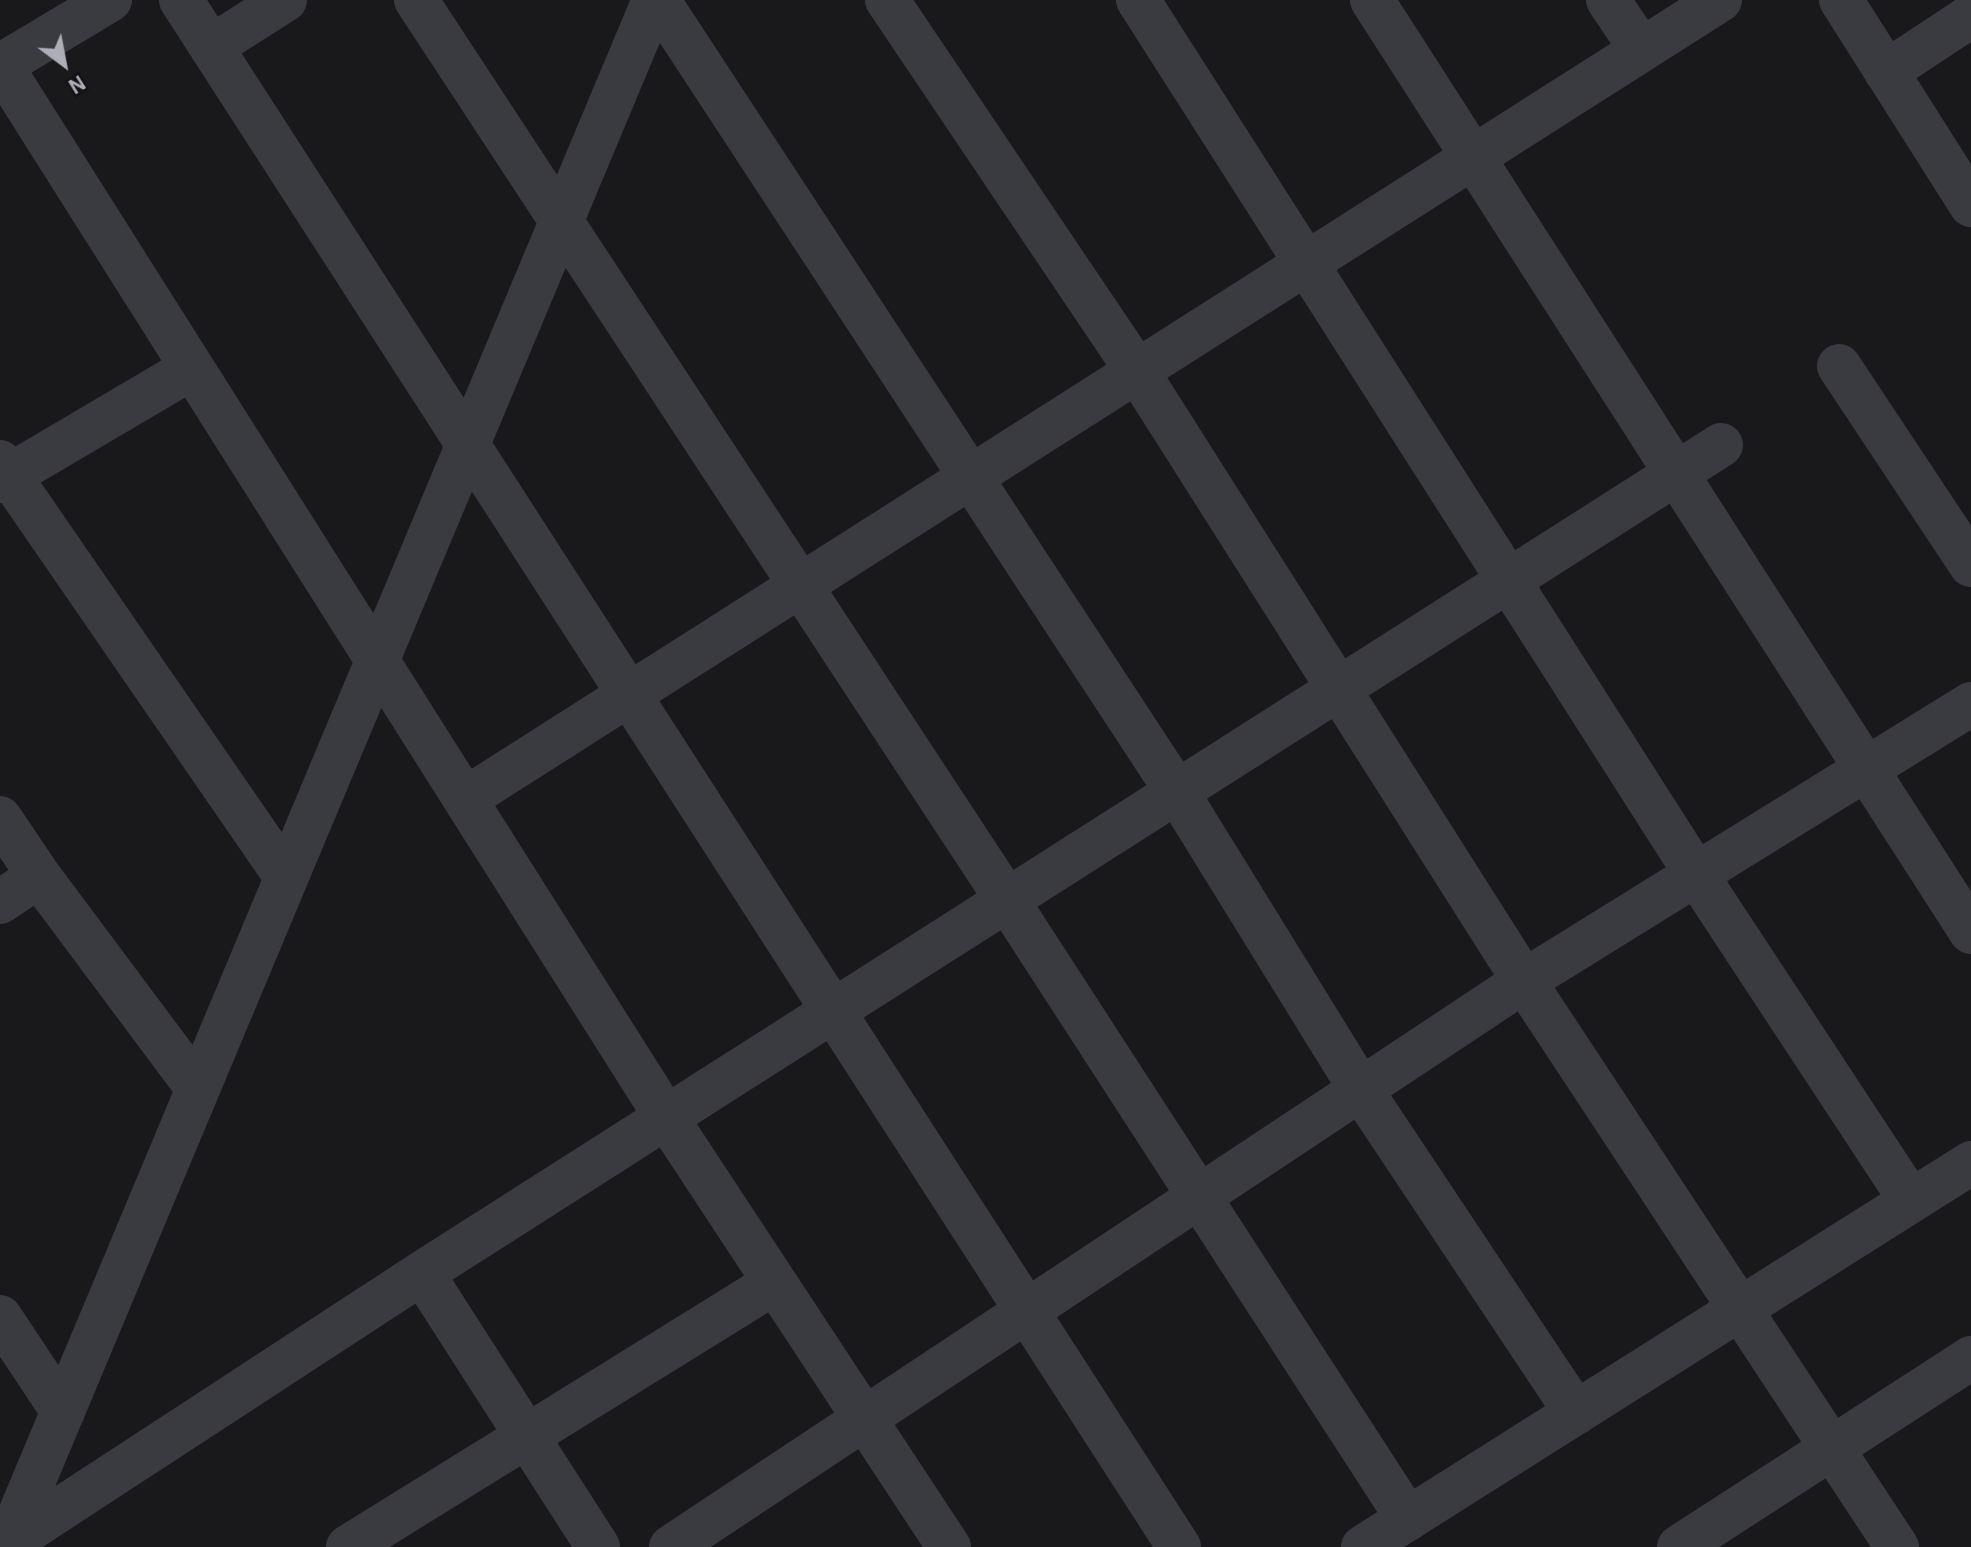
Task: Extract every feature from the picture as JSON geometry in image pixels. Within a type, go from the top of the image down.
[{"type":"street","points":[[110,0],[0,66],[666,1117],[862,1421],[949,1547]]},
{"type":"street","points":[[181,0],[1179,1547]]},
{"type":"street","points":[[211,47],[285,0]]},
{"type":"street","points":[[416,0],[1007,900],[1408,1519]]},
{"type":"street","points":[[6,1545],[656,0]]},
{"type":"street","points":[[656,0],[1177,792],[1361,1090],[1576,1413]]},
{"type":"street","points":[[887,0],[1137,371],[1524,981],[1897,1547]]},
{"type":"street","points":[[1138,0],[1510,578],[1696,874],[1911,1201]]},
{"type":"street","points":[[1372,0],[1678,471],[1971,932]]},
{"type":"street","points":[[1608,0],[1641,49]]},
{"type":"street","points":[[465,799],[1720,0]]},
{"type":"street","points":[[1841,0],[1971,205]]},
{"type":"street","points":[[1886,72],[1971,16]]},
{"type":"street","points":[[1839,366],[1971,565]]},
{"type":"street","points":[[192,368],[3,473],[286,877]]},
{"type":"street","points":[[6,1545],[422,1273],[1721,445]]},
{"type":"street","points":[[671,1547],[1524,981],[1971,704]]},
{"type":"street","points":[[0,818],[39,876],[198,1089]]},
{"type":"street","points":[[0,902],[39,876]]},
{"type":"street","points":[[1363,1547],[1971,1163]]},
{"type":"street","points":[[422,1273],[598,1547]]},
{"type":"street","points":[[348,1547],[774,1283]]},
{"type":"street","points":[[1,1322],[63,1412]]},
{"type":"street","points":[[1679,1547],[1971,1358]]}]
